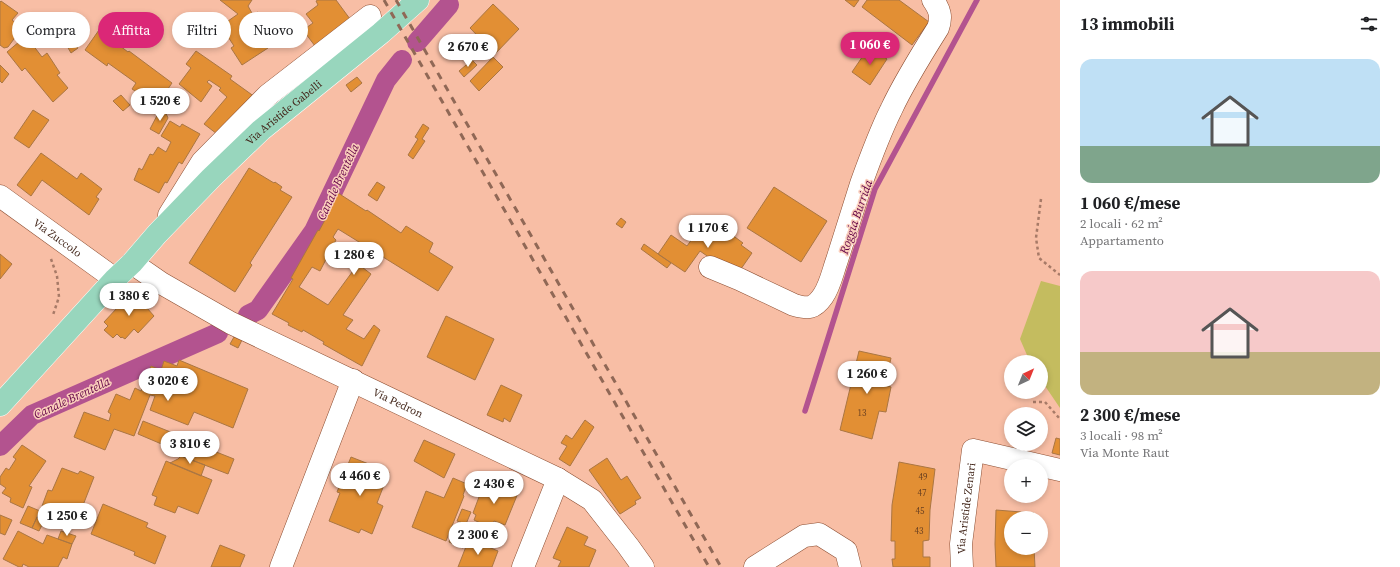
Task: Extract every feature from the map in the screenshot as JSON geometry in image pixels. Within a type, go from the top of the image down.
[{"type":"main road","name":"Via Aristide Gabelli","points":[[0,405],[115,278],[132,264],[157,234],[211,178],[261,130],[381,33],[418,0]]},
{"type":"street","points":[[710,266],[739,278],[794,305],[804,308],[810,308],[824,295],[832,276],[861,184],[878,140],[908,77],[938,28],[940,14],[933,0]]},
{"type":"street","name":"Via Aristide Gabelli","points":[[157,234],[202,162],[268,95],[370,16]]},
{"type":"street","name":"Via Zuccolo","points":[[0,196],[115,278]]},
{"type":"street","name":"Via Pedron","points":[[132,264],[161,283],[231,323],[558,479],[592,500],[643,567]]},
{"type":"street","points":[[281,567],[353,380]]},
{"type":"street","name":"Via Aristide Zenari","points":[[962,567],[961,544],[973,450],[1060,470]]},
{"type":"street","points":[[523,567],[558,479]]},
{"type":"street","points":[[754,567],[804,536],[819,534],[846,551],[850,567]]},
{"type":"path","points":[[1041,199],[1036,238],[1039,258],[1060,275]]},
{"type":"path","points":[[49,255],[57,276],[59,297],[52,322]]},
{"type":"path","points":[[1033,402],[1045,402],[1060,419]]},
{"type":"shaded area","points":[[1041,281],[1060,286],[1060,408],[1048,390],[1048,355],[1027,355],[1020,339]]},
{"type":"building","points":[[220,0],[252,0],[248,6],[251,12],[239,12],[239,48],[268,48],[242,65],[231,48],[234,46],[231,41],[231,19],[238,14]]},
{"type":"building","points":[[336,0],[350,19],[315,46],[308,37],[308,26],[313,23],[308,17],[308,12],[318,5],[316,1]]},
{"type":"building","points":[[845,0],[859,0],[854,7]]},
{"type":"building","points":[[867,0],[899,0],[929,22],[912,45],[862,7]]},
{"type":"building","points":[[1,1],[17,12],[12,12],[12,42],[8,47],[4,48],[0,45]]},
{"type":"building","points":[[493,4],[519,29],[495,54],[470,28]]},
{"type":"building","points":[[98,31],[98,48],[123,48],[172,83],[157,105],[132,89],[136,83],[108,63],[107,66],[85,50],[86,48],[90,48],[90,43]]},
{"type":"building","points":[[869,47],[887,59],[870,85],[852,72]]},
{"type":"building","points":[[12,48],[35,48],[42,57],[47,53],[60,73],[57,75],[68,88],[53,102],[25,68],[22,71],[7,52]]},
{"type":"building","points":[[68,48],[78,48],[71,53]]},
{"type":"building","points":[[196,51],[232,76],[230,79],[255,97],[221,137],[204,124],[227,97],[219,90],[221,88],[209,80],[207,82],[212,86],[201,102],[179,84],[191,68],[186,64]]},
{"type":"building","points":[[493,57],[503,67],[479,91],[470,81]]},
{"type":"building","points":[[472,60],[477,65],[464,77],[459,71]]},
{"type":"building","points":[[0,65],[9,74],[2,83],[0,81]]},
{"type":"building","points":[[357,77],[362,83],[351,92],[346,85]]},
{"type":"building","points":[[121,95],[130,105],[123,111],[113,101]]},
{"type":"building","points":[[161,108],[165,111],[168,118],[159,134],[150,129]]},
{"type":"building","points":[[33,110],[49,120],[29,148],[14,138]]},
{"type":"building","points":[[170,121],[180,127],[182,124],[200,134],[182,164],[179,162],[167,183],[165,182],[159,193],[134,180],[139,168],[142,170],[150,154],[153,155],[158,147],[166,152],[171,142],[161,136]]},
{"type":"building","points":[[423,124],[429,128],[422,139],[425,141],[413,159],[408,155],[418,139],[415,137]]},
{"type":"building","points":[[41,153],[77,179],[81,173],[102,189],[96,197],[99,199],[89,215],[42,180],[31,196],[17,185]]},
{"type":"building","points":[[249,168],[274,183],[275,182],[282,187],[280,190],[292,197],[250,263],[252,265],[235,292],[189,263]]},
{"type":"building","points":[[377,182],[385,187],[377,201],[368,195]]},
{"type":"building","points":[[774,187],[827,221],[801,262],[747,228]]},
{"type":"building","points":[[338,193],[401,233],[406,226],[433,243],[429,252],[453,267],[438,291],[383,257],[381,260],[370,253],[372,250],[338,229],[333,237],[336,240],[320,271],[312,267],[299,287],[328,305],[358,264],[371,274],[343,315],[353,320],[346,329],[364,339],[374,325],[380,330],[362,366],[323,344],[324,342],[303,330],[302,332],[288,325],[289,323],[272,314],[293,279],[291,278],[318,230],[319,231],[325,220],[323,219]]},
{"type":"building","points":[[708,217],[743,243],[741,245],[752,253],[736,276],[700,251],[685,272],[658,254],[671,235],[687,246]]},
{"type":"building","points":[[621,218],[626,222],[622,228],[616,224]]},
{"type":"building","points":[[644,244],[671,263],[667,268],[641,249]]},
{"type":"building","points":[[0,254],[12,264],[0,279]]},
{"type":"building","points":[[131,293],[134,296],[136,294],[151,304],[147,308],[154,316],[138,333],[134,329],[125,339],[122,337],[121,338],[117,334],[113,338],[104,330],[108,326],[104,322]]},
{"type":"building","points":[[446,316],[494,339],[475,380],[427,357]]},
{"type":"building","points":[[234,337],[242,340],[238,348],[230,344]]},
{"type":"building","points":[[859,351],[891,358],[885,385],[891,387],[886,412],[879,411],[872,439],[840,430]]},
{"type":"building","points":[[179,360],[248,389],[233,428],[194,412],[188,425],[150,410],[155,396],[150,395],[134,436],[114,429],[105,450],[74,437],[84,412],[109,421],[111,414],[108,412],[116,394],[130,400],[135,388],[141,391],[151,366],[161,370],[164,361],[177,366]]},
{"type":"building","points":[[501,385],[522,395],[510,422],[504,418],[503,422],[487,415]]},
{"type":"building","points":[[585,420],[594,427],[570,466],[559,459],[567,446],[561,443],[566,435],[572,439]]},
{"type":"building","points":[[143,421],[183,437],[178,451],[138,434]]},
{"type":"building","points":[[1056,438],[1060,439],[1060,455],[1052,453]]},
{"type":"building","points":[[186,440],[234,459],[228,474],[181,456]]},
{"type":"building","points":[[424,440],[455,454],[444,478],[414,461]]},
{"type":"building","points":[[22,445],[46,461],[29,486],[32,487],[23,508],[10,502],[11,498],[2,493],[6,488],[0,484],[0,477],[6,468],[9,470],[16,459],[13,457]]},
{"type":"building","points":[[181,456],[205,465],[201,476],[170,463]]},
{"type":"building","points":[[351,457],[389,472],[377,503],[383,506],[372,534],[361,529],[359,533],[329,521],[340,493],[337,492]]},
{"type":"building","points":[[607,458],[621,480],[627,476],[641,498],[635,501],[636,504],[620,514],[589,470]]},
{"type":"building","points":[[166,461],[212,480],[198,514],[178,506],[175,513],[154,505],[157,497],[152,495]]},
{"type":"building","points":[[899,462],[935,469],[930,510],[929,540],[923,541],[923,557],[930,557],[930,567],[893,567],[892,559],[895,559],[895,541],[891,541],[892,505]]},
{"type":"building","points":[[62,468],[78,474],[80,471],[94,477],[80,513],[63,507],[60,513],[42,506],[48,490],[52,491]]},
{"type":"building","points":[[453,478],[467,484],[463,495],[464,496],[446,541],[412,527],[426,491],[444,498]]},
{"type":"building","points":[[485,481],[518,493],[505,525],[494,521],[491,528],[474,520],[476,515],[473,513]]},
{"type":"building","points":[[103,504],[148,523],[146,527],[166,536],[155,564],[134,555],[135,552],[91,534]]},
{"type":"building","points":[[28,506],[40,511],[32,528],[20,523]]},
{"type":"building","points":[[462,509],[471,512],[466,524],[457,521]]},
{"type":"building","points":[[996,510],[1009,511],[1004,511],[1004,555],[1034,555],[1035,567],[996,567]]},
{"type":"building","points":[[0,515],[12,520],[5,535],[0,533]]},
{"type":"building","points":[[37,517],[44,521],[39,531],[32,528]]},
{"type":"building","points":[[457,523],[471,528],[463,548],[449,542]]},
{"type":"building","points":[[567,527],[588,537],[584,545],[596,550],[589,567],[558,567],[561,561],[553,558]]},
{"type":"building","points":[[18,531],[43,544],[47,535],[72,544],[67,559],[63,557],[58,567],[29,567],[23,564],[22,567],[19,567],[3,559]]},
{"type":"building","points":[[61,531],[76,536],[72,544],[58,539]]},
{"type":"building","points":[[469,539],[498,551],[492,567],[458,567]]},
{"type":"building","points":[[220,545],[245,555],[240,567],[211,567]]},
{"type":"waterway","name":"Roggia Burrida","points":[[805,411],[875,189],[977,0]]},
{"type":"waterway","name":"Canale Brentella","points":[[417,42],[449,5]]},
{"type":"waterway","name":"Canale Brentella","points":[[248,315],[258,310],[314,231],[386,80],[402,60]]},
{"type":"waterway","name":"Canale Brentella","points":[[0,446],[32,415],[218,333]]},
{"type":"railway","points":[[384,0],[709,567]]},
{"type":"railway","points":[[396,0],[721,567]]}]
